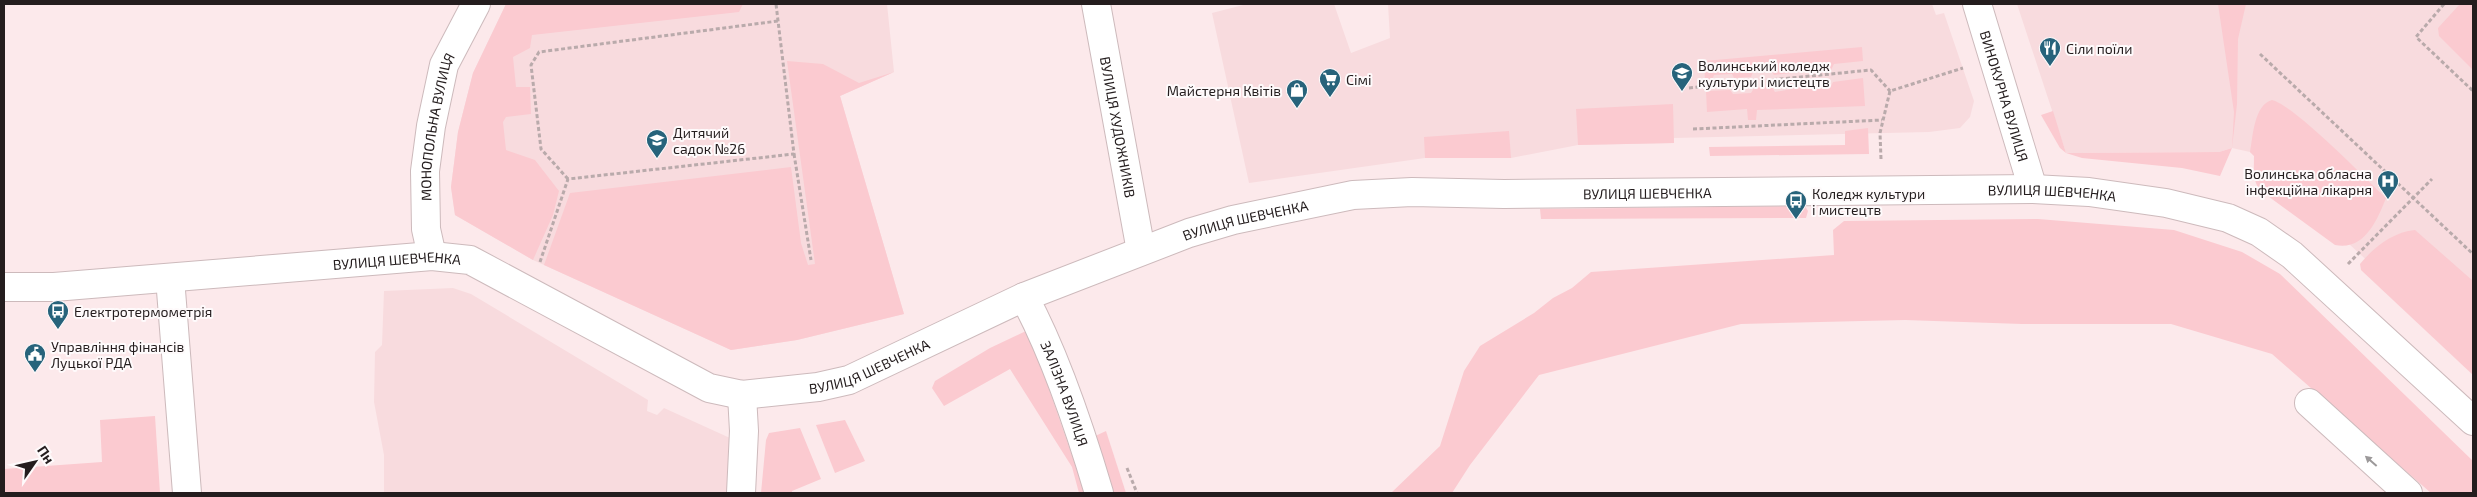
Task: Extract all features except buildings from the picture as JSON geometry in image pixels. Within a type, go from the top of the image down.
[{"type":"street","name":"МОНОПОЛЬНА ВУЛИЦЯ","points":[[432,256],[426,229],[425,171],[431,126],[444,65],[476,4]]},
{"type":"street","name":"ВУЛИЦЯ ХУДОЖНИКІВ","points":[[1096,4],[1141,251]]},
{"type":"street","name":"ВИНОКУРНА ВУЛИЦЯ","points":[[1977,4],[2034,189]]},
{"type":"street","name":"ВУЛИЦЯ ШЕВЧЕНКА","points":[[4,287],[54,287],[432,256],[470,260],[709,388],[742,395],[818,388],[849,380],[1024,297],[1189,233],[1233,220],[1353,196],[1412,192],[1504,194],[2034,189],[2089,192],[2166,203],[2228,218],[2259,232],[2292,255],[2473,421]]},
{"type":"street","points":[[170,278],[187,493]]},
{"type":"street","name":"ЗАЛІЗНА ВУЛИЦЯ","points":[[1024,297],[1036,319],[1058,372],[1100,493]]},
{"type":"street","points":[[741,493],[744,431],[742,395]]},
{"type":"street","points":[[2309,403],[2408,493]]},
{"type":"path","points":[[776,4],[794,154],[811,260]]},
{"type":"path","points":[[2444,4],[2416,37],[2473,91]]},
{"type":"path","points":[[568,179],[541,149],[531,65],[539,52],[778,22]]},
{"type":"path","points":[[2260,54],[2473,254]]},
{"type":"path","points":[[1890,91],[1972,66]]},
{"type":"path","points":[[1690,88],[1871,70],[1890,91]]},
{"type":"path","points":[[1881,159],[1880,133],[1890,91]]},
{"type":"path","points":[[1693,129],[1882,120]]},
{"type":"path","points":[[568,179],[794,154]]},
{"type":"path","points":[[538,267],[557,218],[568,179]]},
{"type":"path","points":[[2346,266],[2432,180]]},
{"type":"shaded area","name":"Дитячий садок №26","points":[[506,4],[887,4],[894,72],[840,96],[904,314],[797,340],[731,350],[533,260],[455,215],[451,187],[458,132],[473,73]]},
{"type":"shaded area","points":[[506,4],[743,4],[739,12],[532,35],[530,48],[513,57],[516,87],[530,87],[531,114],[506,117],[503,122],[506,150],[535,160],[559,191],[553,215],[533,260],[455,215],[451,187],[458,132],[473,73]]},
{"type":"shaded area","name":"Волинський коледж культури і мистецтв","points":[[1247,4],[1334,4],[1351,53],[1390,38],[1388,4],[1932,4],[1936,15],[1944,13],[1974,101],[1970,117],[1960,128],[1929,132],[1674,138],[1674,143],[1578,145],[1511,158],[1425,158],[1249,183],[1212,13]]},
{"type":"shaded area","name":"Волинська обласна інфекційна лікарня","points":[[2017,4],[2473,4],[2473,359],[2250,152],[2232,148],[2219,152],[2066,153]]},
{"type":"shaded area","points":[[2218,4],[2246,4],[2238,39],[2237,104],[2232,148],[2234,112]]},
{"type":"shaded area","points":[[2460,4],[2473,4],[2473,70],[2439,36],[2438,28]]},
{"type":"shaded area","points":[[1862,47],[1863,61],[1834,64],[1831,70],[1815,71],[1811,67],[1793,68],[1791,73],[1774,75],[1771,70],[1753,72],[1751,77],[1734,78],[1732,74],[1714,75],[1712,80],[1705,80],[1704,61]]},
{"type":"shaded area","points":[[787,61],[823,64],[859,83],[894,72],[840,96],[904,314],[797,340],[731,350],[544,265],[570,193],[791,167],[801,243],[808,265],[815,264]]},
{"type":"shaded area","points":[[1863,78],[1865,106],[1757,110],[1756,120],[1748,120],[1747,109],[1707,112],[1706,91],[1730,90],[1733,94],[1751,93],[1754,88],[1771,86],[1775,92],[1792,89],[1793,84],[1809,83],[1813,88],[1831,86],[1833,82]]},
{"type":"shaded area","points":[[2272,100],[2282,105],[2312,128],[2386,198],[2374,225],[2362,239],[2345,246],[2335,245],[2258,187],[2254,175],[2254,156],[2250,152],[2252,138],[2255,122],[2261,108]]},
{"type":"shaded area","points":[[1673,104],[1674,143],[1578,145],[1576,109]]},
{"type":"shaded area","points":[[2053,111],[2066,153],[2060,148],[2041,115]]},
{"type":"shaded area","points":[[1868,128],[1869,154],[1710,156],[1709,147],[1845,145],[1845,131]]},
{"type":"shaded area","points":[[1509,131],[1511,158],[1425,158],[1424,137]]},
{"type":"shaded area","points":[[2232,148],[2220,176],[2182,168],[2082,158],[2066,153],[2219,152]]},
{"type":"shaded area","points":[[1805,206],[1808,211],[1806,218],[1541,219],[1540,209]]},
{"type":"shaded area","points":[[2038,219],[2174,230],[2242,252],[2280,274],[2473,461],[2473,493],[2431,493],[2272,354],[2171,324],[2022,324],[1905,320],[1741,324],[1539,375],[1470,465],[1452,493],[1391,493],[1440,446],[1464,371],[1480,346],[1534,313],[1553,298],[1572,288],[1591,272],[1834,255],[1833,230],[1844,221]]},
{"type":"shaded area","points":[[2415,230],[2473,281],[2473,375],[2361,270],[2360,264],[2384,241],[2407,231]]},
{"type":"shaded area","points":[[453,288],[471,294],[648,400],[647,411],[657,415],[664,408],[730,438],[729,493],[384,493],[384,455],[374,402],[375,352],[382,345],[384,291]]},
{"type":"shaded area","points":[[1026,331],[1030,334],[1085,493],[1079,493],[1072,467],[1010,369],[944,406],[932,388],[935,381],[990,348]]},
{"type":"shaded area","points":[[155,416],[160,493],[4,493],[4,469],[102,462],[100,420]]},
{"type":"shaded area","points":[[845,420],[865,461],[835,473],[816,425]]},
{"type":"shaded area","points":[[800,428],[821,479],[792,491],[792,493],[761,493],[766,440],[769,433]]},
{"type":"shaded area","points":[[1106,431],[1126,493],[1112,493],[1093,437]]},
{"type":"place","name":"Сіли поїли","points":[[2050,67]]},
{"type":"place","name":"Волинський коледж культури і мистецтв","points":[[1682,92]]},
{"type":"place","name":"Сімі","points":[[1330,98]]},
{"type":"place","name":"Майстерня Квітів","points":[[1297,109]]},
{"type":"place","name":"Дитячий садок №26","points":[[657,159]]},
{"type":"place","name":"Волинська обласна інфекційна лікарня","points":[[2388,200]]},
{"type":"place","name":"Коледж культури і мистецтв","points":[[1796,220]]},
{"type":"place","name":"Електротермометрія","points":[[58,330]]},
{"type":"place","name":"Управління фінансів Луцької РДА","points":[[35,373]]}]
